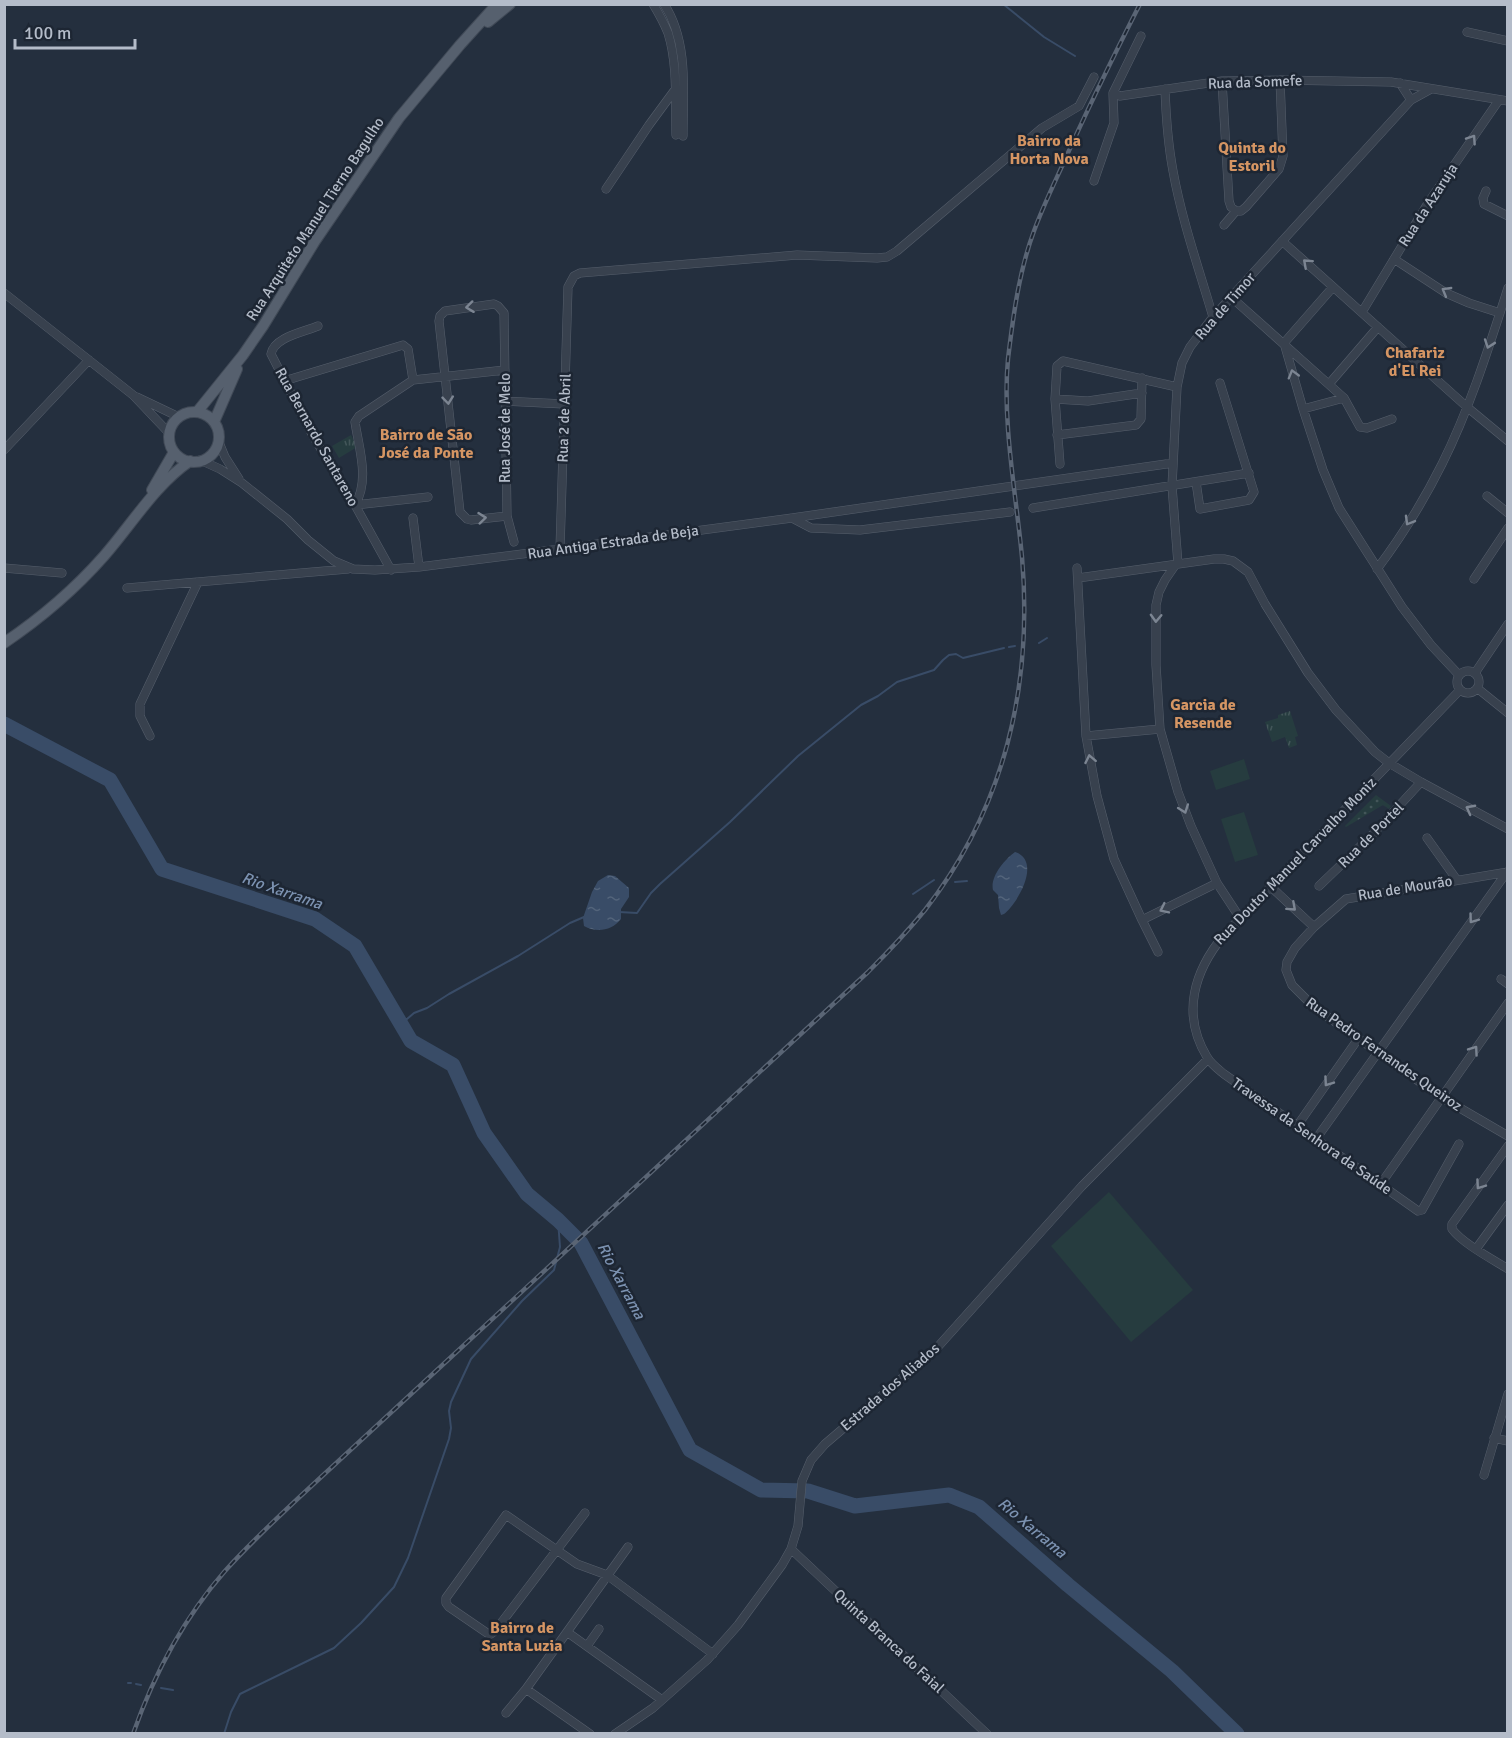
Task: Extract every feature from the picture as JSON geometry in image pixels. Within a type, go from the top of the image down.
[{"type":"main road","name":"Rua Arquiteto Manuel Tierno Bagulho","points":[[197,412],[264,326],[315,241],[399,118],[497,4]]},
{"type":"main road","name":"Rua Arquiteto Manuel Tierno Bagulho","points":[[460,45],[510,4]]},
{"type":"main road","name":"Rua Arquiteto Manuel Tierno Bagulho","points":[[213,422],[243,355]]},
{"type":"main road","points":[[4,643],[71,591],[103,557],[174,472],[212,453],[218,440],[217,427],[203,414],[191,412],[179,417],[171,427],[169,440],[174,452],[184,459],[195,461]]},
{"type":"main road","points":[[135,519],[174,452]]},
{"type":"street","points":[[653,4],[669,35],[674,64],[680,136],[683,81],[681,51],[678,34],[664,4]]},
{"type":"street","points":[[1467,32],[1508,41]]},
{"type":"street","points":[[1094,181],[1114,123],[1113,93],[1140,36]]},
{"type":"street","name":"Rua 2 de Abril","points":[[560,549],[568,287],[574,276],[580,273],[797,255],[887,257],[1042,128],[1079,106],[1094,77]]},
{"type":"street","points":[[1224,225],[1236,211],[1246,207],[1279,169],[1282,162],[1280,80]]},
{"type":"street","name":"Rua da Somefe","points":[[1113,93],[1120,96],[1222,81],[1280,80],[1391,82],[1503,100]]},
{"type":"street","points":[[606,189],[649,125],[683,81]]},
{"type":"street","points":[[1222,81],[1229,201],[1231,207],[1236,211]]},
{"type":"street","points":[[1400,83],[1412,100]]},
{"type":"street","points":[[1164,89],[1168,143],[1177,192],[1213,317]]},
{"type":"street","name":"Rua de Timor","points":[[1177,564],[1172,486],[1177,387],[1182,363],[1190,347],[1213,317],[1412,100],[1431,89]]},
{"type":"street","name":"Rua da Azaruja","points":[[1362,312],[1428,203],[1503,100]]},
{"type":"street","points":[[1486,191],[1483,198],[1484,204],[1508,216]]},
{"type":"street","points":[[1282,241],[1508,441]]},
{"type":"street","points":[[1394,259],[1446,292],[1469,303],[1500,313]]},
{"type":"street","points":[[1284,344],[1333,287]]},
{"type":"street","points":[[1377,569],[1396,543],[1442,464],[1467,407],[1508,288]]},
{"type":"street","points":[[4,293],[133,396],[169,433]]},
{"type":"street","points":[[1231,297],[1344,398],[1360,427],[1367,428],[1392,419]]},
{"type":"street","name":"Rua José de Melo","points":[[445,376],[440,316],[445,311],[483,305],[498,306],[504,313],[507,516],[514,542]]},
{"type":"street","name":"Rua Bernardo Santareno","points":[[318,326],[283,340],[272,350],[273,359],[313,436],[391,570]]},
{"type":"street","points":[[1329,384],[1378,327]]},
{"type":"street","points":[[1284,344],[1323,470],[1340,508],[1402,608],[1431,645],[1459,675]]},
{"type":"street","points":[[284,381],[403,345],[408,349],[413,380]]},
{"type":"street","points":[[4,450],[88,360]]},
{"type":"street","points":[[1060,464],[1055,399],[1058,366],[1063,361],[1177,387]]},
{"type":"street","points":[[355,505],[362,492],[364,474],[356,419],[413,380],[505,370]]},
{"type":"street","points":[[445,376],[460,512],[471,520],[507,516]]},
{"type":"street","points":[[1057,435],[1137,425],[1141,419],[1142,378]]},
{"type":"street","points":[[1196,482],[1200,509],[1250,500],[1254,492],[1220,382]]},
{"type":"street","points":[[1055,399],[1088,401],[1142,393]]},
{"type":"street","points":[[133,396],[179,417]]},
{"type":"street","points":[[1303,409],[1344,398]]},
{"type":"street","points":[[505,401],[564,404]]},
{"type":"street","points":[[218,440],[225,457],[242,483]]},
{"type":"street","points":[[195,461],[220,468],[242,483]]},
{"type":"street","points":[[792,518],[1173,463]]},
{"type":"street","points":[[1033,508],[1249,473]]},
{"type":"street","name":"Rua Antiga Estrada de Beja","points":[[242,483],[287,519],[325,554],[352,569],[391,570],[419,567],[792,518],[811,528],[860,530],[1011,512]]},
{"type":"street","points":[[1487,496],[1508,513]]},
{"type":"street","points":[[355,505],[428,497]]},
{"type":"street","points":[[413,518],[419,567]]},
{"type":"street","points":[[1474,579],[1508,528]]},
{"type":"street","points":[[502,557],[514,542],[530,553]]},
{"type":"street","points":[[1078,578],[1214,559],[1224,559],[1241,566],[1248,573],[1308,673],[1336,710],[1375,752],[1421,782],[1508,829]]},
{"type":"street","points":[[1177,564],[1165,580],[1156,605],[1156,665],[1160,729],[1178,792],[1191,826],[1217,883],[1240,918]]},
{"type":"street","points":[[4,568],[62,573]]},
{"type":"street","points":[[1077,568],[1086,736],[1097,796],[1114,859],[1158,952]]},
{"type":"street","points":[[128,588],[352,569]]},
{"type":"street","points":[[150,736],[140,716],[140,704],[198,582]]},
{"type":"street","points":[[1475,673],[1508,624]]},
{"type":"street","points":[[1465,671],[1475,673],[1479,682],[1477,688],[1469,693],[1460,690],[1457,683],[1459,675],[1465,671]]},
{"type":"street","points":[[1477,688],[1508,713]]},
{"type":"street","name":"Rua Doutor Manuel Carvalho Moniz","points":[[1208,1059],[1198,1038],[1193,1014],[1194,994],[1200,972],[1210,951],[1460,690]]},
{"type":"street","points":[[1086,736],[1160,729]]},
{"type":"street","name":"Rua de Portel","points":[[1319,886],[1372,835],[1421,782]]},
{"type":"street","points":[[1427,838],[1457,880]]},
{"type":"street","points":[[1316,1139],[1507,872]]},
{"type":"street","name":"Rua de Mourão","points":[[1314,927],[1346,899],[1507,872]]},
{"type":"street","points":[[1142,920],[1217,883]]},
{"type":"street","points":[[1270,886],[1314,927]]},
{"type":"street","name":"Rua Pedro Fernandes Queiroz","points":[[1314,927],[1290,955],[1287,962],[1288,977],[1305,999],[1442,1097],[1508,1136]]},
{"type":"street","points":[[1380,1185],[1508,1003]]},
{"type":"street","points":[[1297,1126],[1358,1039]]},
{"type":"street","name":"Travessa da Senhora da Saúde","points":[[1208,1059],[1224,1074],[1418,1211],[1422,1210],[1459,1144]]},
{"type":"street","name":"Estrada dos Aliados","points":[[615,1734],[662,1700],[713,1654],[738,1625],[782,1565],[798,1526],[802,1481],[811,1460],[825,1444],[934,1350],[1082,1186],[1208,1059]]},
{"type":"street","points":[[1508,1146],[1452,1224],[1455,1233],[1508,1269]]},
{"type":"street","points":[[1476,1249],[1508,1204]]},
{"type":"street","points":[[1484,1476],[1508,1394]]},
{"type":"street","points":[[1494,1438],[1508,1441]]},
{"type":"street","points":[[585,1513],[557,1551],[495,1631],[491,1634],[446,1603],[447,1598],[506,1515],[557,1551],[577,1564],[607,1575],[713,1654]]},
{"type":"street","points":[[506,1713],[526,1689],[628,1547]]},
{"type":"street","name":"Quinta Branca do Faial","points":[[790,1548],[987,1734]]},
{"type":"street","points":[[587,1646],[599,1629]]},
{"type":"street","points":[[567,1632],[662,1700]]},
{"type":"street","points":[[526,1689],[590,1734]]},
{"type":"green space","points":[[351,435],[357,447],[339,458],[332,446]]},
{"type":"green space","points":[[1290,711],[1298,736],[1295,737],[1297,745],[1289,748],[1285,737],[1272,742],[1265,722]]},
{"type":"green space","points":[[1244,759],[1250,779],[1216,790],[1210,771]]},
{"type":"green space","points":[[1376,795],[1391,806],[1389,809],[1383,805],[1346,827],[1345,826]]},
{"type":"green space","points":[[1244,812],[1258,855],[1235,862],[1221,819]]},
{"type":"green space","points":[[1109,1192],[1193,1290],[1131,1342],[1051,1246]]},
{"type":"water","points":[[1015,852],[1023,857],[1027,864],[1025,882],[1010,909],[1001,915],[998,895],[993,890],[994,880],[1002,864]]},
{"type":"water","points":[[608,875],[615,876],[629,888],[629,897],[621,909],[621,919],[617,923],[604,930],[594,930],[584,926],[583,918],[598,881]]},
{"type":"waterway","points":[[1003,4],[1044,37],[1075,56]]},
{"type":"waterway","points":[[1039,643],[1047,638]]},
{"type":"waterway","points":[[1009,647],[1015,646]]},
{"type":"waterway","points":[[619,912],[637,913],[660,884],[730,822],[798,756],[861,705],[897,682],[934,670],[949,655],[956,654],[963,658],[1004,648]]},
{"type":"waterway","name":"Rio Xarrama","points":[[4,724],[110,780],[162,869],[315,919],[355,946],[411,1041],[453,1065],[484,1133],[527,1194],[581,1243],[690,1450],[761,1490],[808,1491],[855,1506],[949,1495],[979,1507],[1068,1585],[1172,1671],[1237,1734]]},
{"type":"waterway","points":[[913,894],[934,880]]},
{"type":"waterway","points":[[955,882],[967,881]]},
{"type":"waterway","points":[[397,1016],[407,1019],[584,917]]},
{"type":"waterway","points":[[224,1734],[240,1694],[334,1648],[394,1587],[408,1558],[449,1439],[451,1402],[471,1359],[522,1301],[554,1270],[560,1247],[558,1220]]},
{"type":"waterway","points":[[136,1684],[141,1685]]},
{"type":"waterway","points":[[161,1688],[173,1690]]},
{"type":"railway","points":[[133,1734],[150,1690],[183,1628],[210,1589],[264,1530],[868,972],[925,910],[953,871],[994,787],[1008,743],[1023,652],[1022,557],[1007,407],[1008,359],[1020,278],[1044,206],[1140,4]]},
{"type":"district","name":"Bairro da Horta Nova","points":[[1049,150]]},
{"type":"district","name":"Quinta do Estoril","points":[[1252,157]]},
{"type":"district","name":"Chafariz d'El Rei","points":[[1415,362]]},
{"type":"district","name":"Bairro de São José da Ponte","points":[[426,444]]},
{"type":"district","name":"Garcia de Resende","points":[[1203,714]]},
{"type":"district","name":"Bairro de Santa Luzia","points":[[522,1637]]}]
